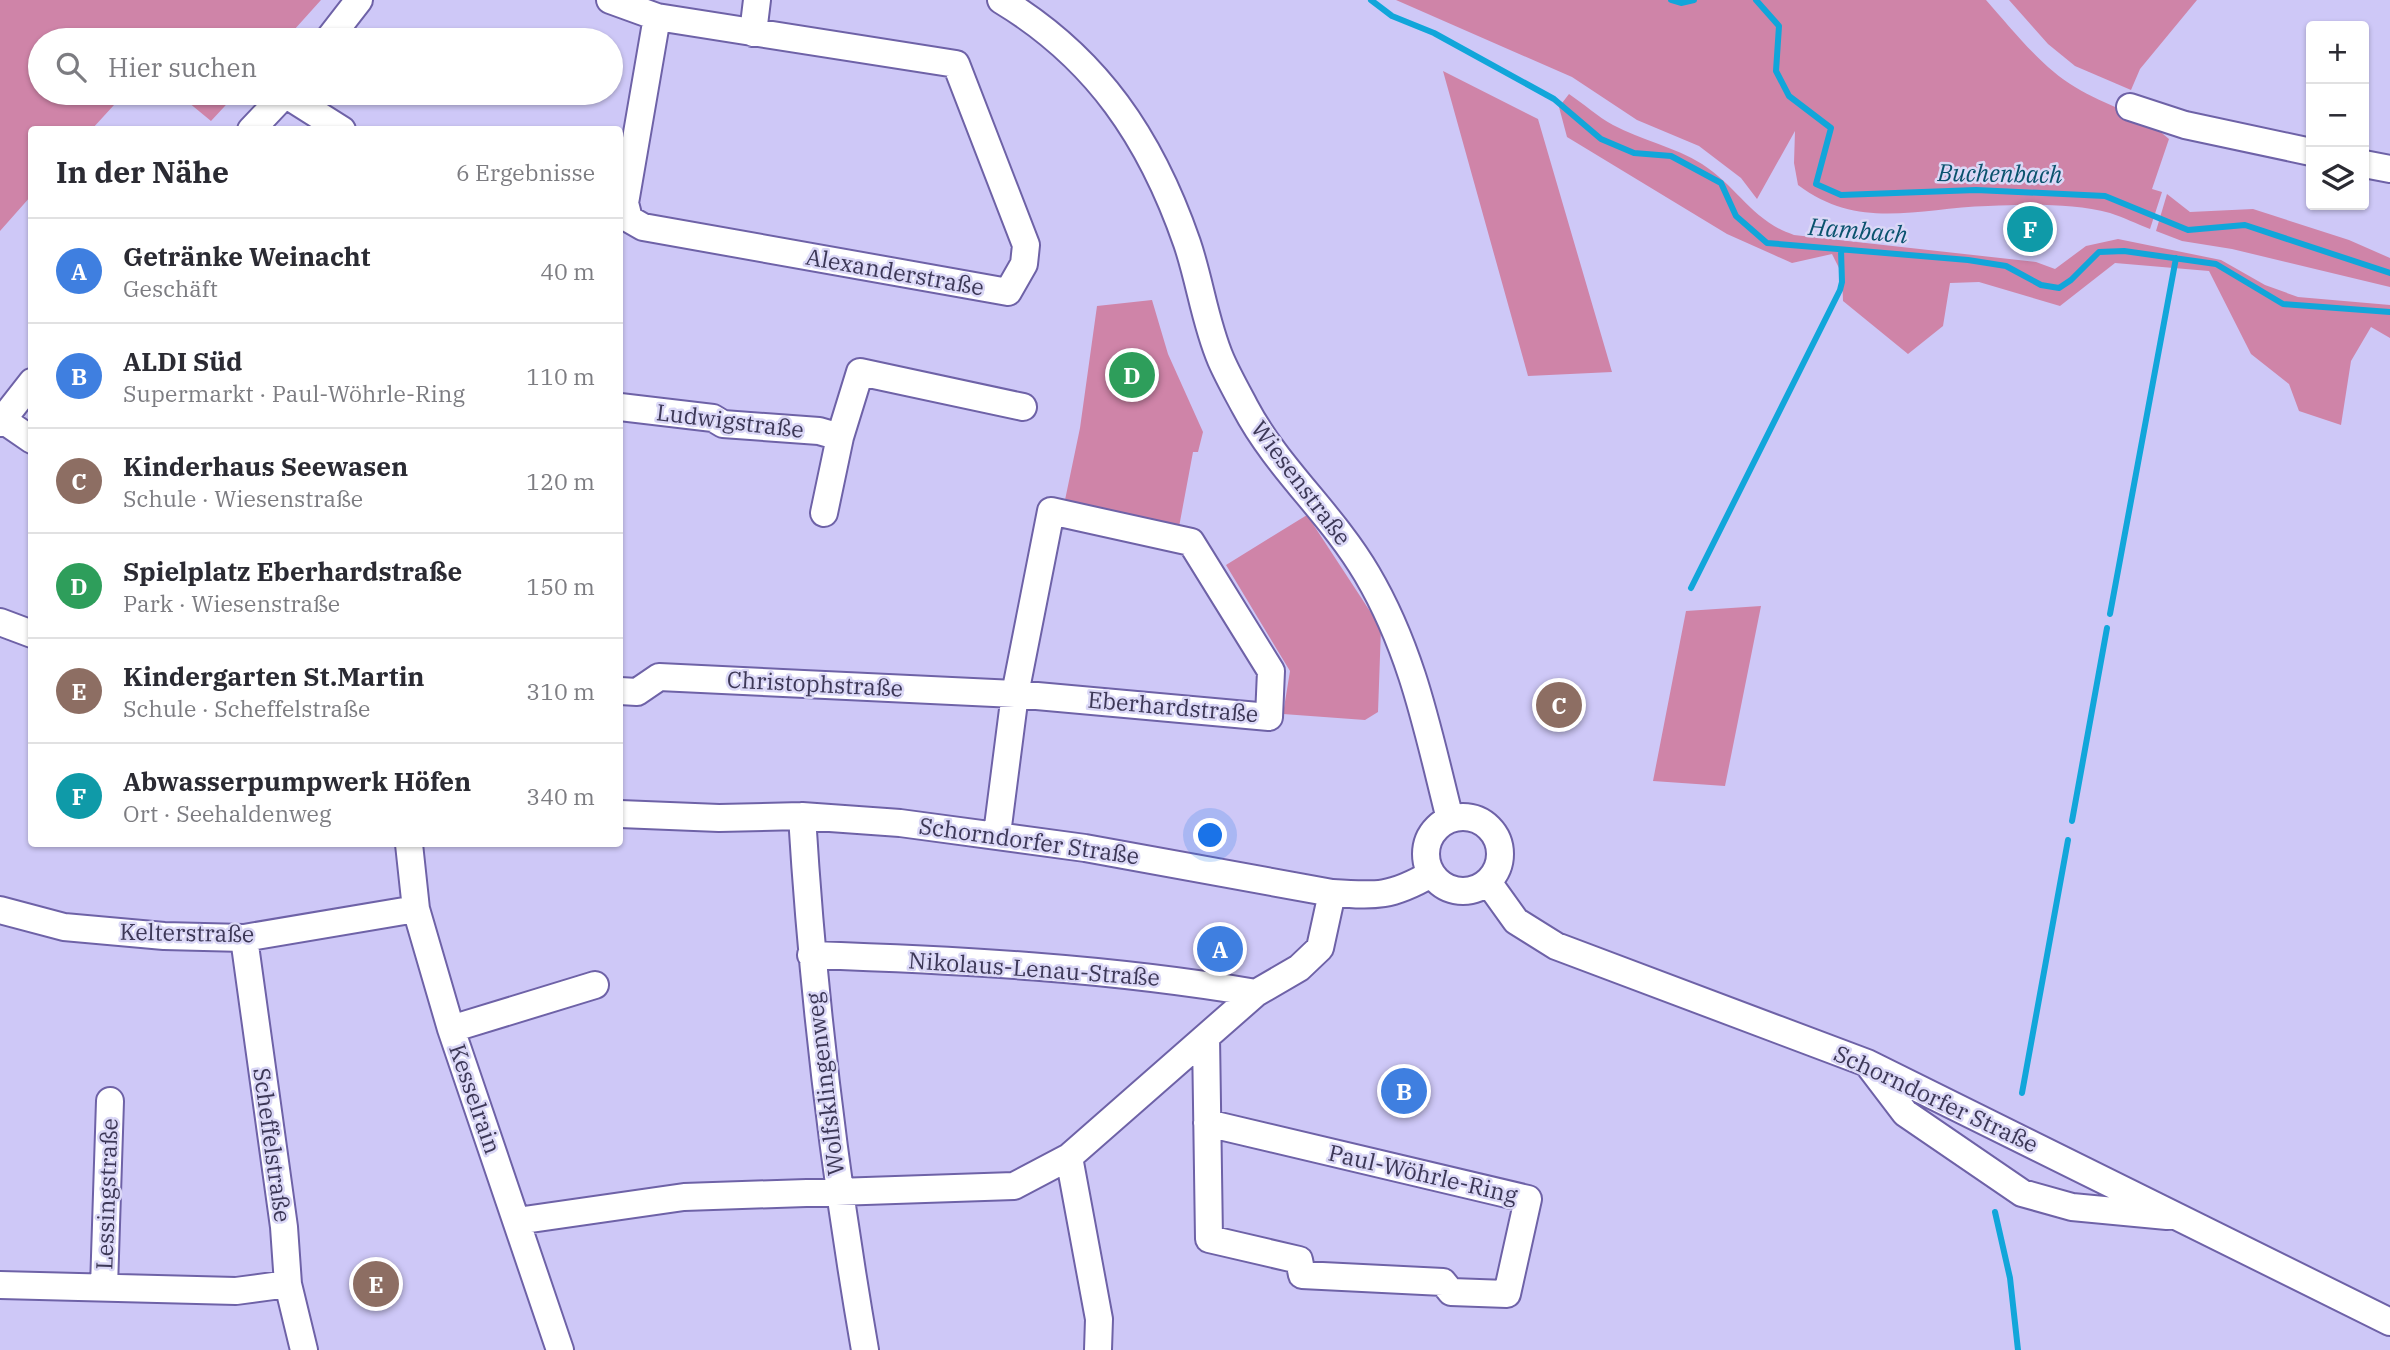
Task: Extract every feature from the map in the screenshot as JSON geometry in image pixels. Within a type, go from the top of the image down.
[{"type":"street","points":[[337,28],[359,0]]},
{"type":"street","name":"Alexanderstraße","points":[[610,0],[657,17],[956,64],[1026,245],[1024,264],[1008,292],[643,227],[629,219],[625,203],[657,17]]},
{"type":"street","points":[[753,33],[757,0]]},
{"type":"street","name":"Wiesenstraße","points":[[1002,0],[1032,18],[1096,75],[1149,152],[1186,243],[1220,358],[1247,411],[1273,452],[1338,531],[1367,573],[1398,632],[1414,674],[1450,819]]},
{"type":"street","points":[[255,126],[275,105]]},
{"type":"street","points":[[304,105],[336,126]]},
{"type":"street","points":[[2130,107],[2185,125],[2306,151]]},
{"type":"street","points":[[2369,165],[2390,169]]},
{"type":"street","points":[[824,513],[840,437],[860,372],[1023,407]]},
{"type":"street","points":[[28,387],[0,420],[28,438]]},
{"type":"street","name":"Ludwigstraße","points":[[623,407],[713,418],[723,424],[819,431],[840,437]]},
{"type":"street","name":"Eberhardstraße","points":[[997,834],[1015,694],[1051,511],[1191,542],[1271,671],[1269,717],[1015,694]]},
{"type":"street","points":[[0,622],[28,632]]},
{"type":"street","name":"Christophstraße","points":[[623,691],[637,692],[659,677],[1015,694]]},
{"type":"street","name":"Schorndorfer Straße","points":[[623,814],[719,818],[802,816],[900,822],[997,834],[1332,893],[1373,896],[1402,891],[1431,874]]},
{"type":"street","name":"Wolfsklingenweg","points":[[802,816],[811,955],[838,1191],[865,1350]]},
{"type":"street","points":[[1450,819],[1476,820],[1494,832],[1502,853],[1496,872],[1488,882],[1475,890],[1452,890],[1431,874],[1426,859],[1427,842],[1436,829],[1450,819]]},
{"type":"street","name":"Kesselrain","points":[[409,847],[416,909],[451,1030],[560,1350]]},
{"type":"street","name":"Schorndorfer Straße","points":[[1488,882],[1516,921],[1556,946],[1867,1063],[2184,1217],[2390,1322]]},
{"type":"street","points":[[517,1221],[684,1197],[1014,1186],[1069,1157],[1256,993],[1299,968],[1320,948],[1332,893]]},
{"type":"street","name":"Kelterstraße","points":[[0,910],[64,927],[164,936],[244,938],[416,909]]},
{"type":"street","name":"Scheffelstraße","points":[[244,938],[284,1227],[288,1284],[304,1350]]},
{"type":"street","name":"Nikolaus-Lenau-Straße","points":[[811,955],[970,960],[1118,973],[1256,993]]},
{"type":"street","points":[[451,1030],[595,985]]},
{"type":"street","name":"Paul-Wöhrle-Ring","points":[[1206,1037],[1207,1123],[1209,1239],[1299,1260],[1302,1275],[1443,1282],[1451,1292],[1507,1294],[1528,1199],[1207,1123]]},
{"type":"street","points":[[1867,1063],[1905,1113],[2022,1193],[2072,1207],[2184,1217]]},
{"type":"street","name":"Lessingstraße","points":[[104,1287],[110,1101]]},
{"type":"street","points":[[1069,1157],[1099,1319],[1098,1350]]},
{"type":"street","name":"Lessingstraße","points":[[0,1284],[236,1291],[288,1284]]},
{"type":"shaded area","points":[[0,0],[321,0],[296,28],[28,28],[28,105],[114,105],[95,126],[28,126],[28,199],[0,231]]},
{"type":"shaded area","points":[[1396,0],[1986,0],[2028,47],[2063,79],[2087,94],[2147,123],[2169,139],[2152,189],[2162,192],[2150,229],[2110,213],[2065,206],[2003,205],[1913,212],[1866,212],[1844,208],[1821,199],[1798,185],[1794,163],[1795,131],[1757,199],[1741,178],[1699,146],[1637,120],[1572,77]]},
{"type":"shaded area","points":[[2009,0],[2197,0],[2140,69],[2131,90],[2075,66],[2048,44]]},
{"type":"shaded area","points":[[1443,71],[1538,119],[1612,372],[1528,376]]},
{"type":"shaded area","points":[[1569,94],[1613,125],[1702,164],[1767,221],[1794,235],[2036,262],[2055,269],[2086,246],[2118,239],[2221,260],[2265,285],[2298,297],[2390,305],[2390,338],[2371,327],[2351,361],[2341,425],[2299,411],[2289,384],[2251,354],[2209,271],[2115,263],[2060,306],[1979,282],[1950,283],[1943,326],[1908,354],[1843,301],[1842,274],[1832,254],[1792,263],[1727,234],[1567,137],[1559,107]]},
{"type":"shaded area","points":[[192,105],[226,105],[211,121]]},
{"type":"shaded area","points":[[2167,194],[2190,212],[2253,209],[2349,240],[2390,258],[2390,287],[2232,249],[2182,241],[2156,231]]},
{"type":"shaded area","points":[[1152,300],[1168,354],[1203,432],[1198,452],[1193,452],[1179,527],[1065,500],[1080,428],[1097,306]]},
{"type":"shaded area","points":[[1307,515],[1381,628],[1378,712],[1365,720],[1283,714],[1290,671],[1226,565]]},
{"type":"shaded area","points":[[1761,606],[1725,786],[1653,781],[1686,611]]},
{"type":"waterway","name":"Hambach","points":[[1371,0],[1392,16],[1434,33],[1554,99],[1601,139],[1634,153],[1671,156],[1721,183],[1736,216],[1767,243],[1968,260],[2006,266],[2041,285],[2059,288],[2099,252],[2124,251],[2216,264],[2283,304],[2390,312]]},
{"type":"waterway","name":"Buchenbach","points":[[1671,0],[1681,3],[1694,0]]},
{"type":"waterway","name":"Buchenbach","points":[[1756,0],[1779,26],[1776,71],[1789,96],[1831,128],[1816,184],[1841,195],[1976,190],[2105,196],[2188,230],[2245,225],[2390,273]]},
{"type":"waterway","points":[[1691,588],[1840,290],[1841,250]]},
{"type":"waterway","points":[[2110,614],[2176,258]]},
{"type":"waterway","points":[[2072,821],[2107,628]]},
{"type":"waterway","points":[[2022,1093],[2068,840]]},
{"type":"waterway","points":[[1995,1212],[2010,1278],[2018,1350]]},
{"type":"place","name":"Abwasserpumpwerk Höfen","points":[[2030,229]]},
{"type":"place","name":"Spielplatz Eberhardstraße","points":[[1132,375]]},
{"type":"place","name":"Kinderhaus Seewasen","points":[[1559,705]]},
{"type":"place","name":"Getränke Weinacht","points":[[1220,949]]},
{"type":"place","name":"ALDI Süd","points":[[1404,1091]]},
{"type":"place","name":"Kindergarten St.Martin","points":[[376,1284]]}]
